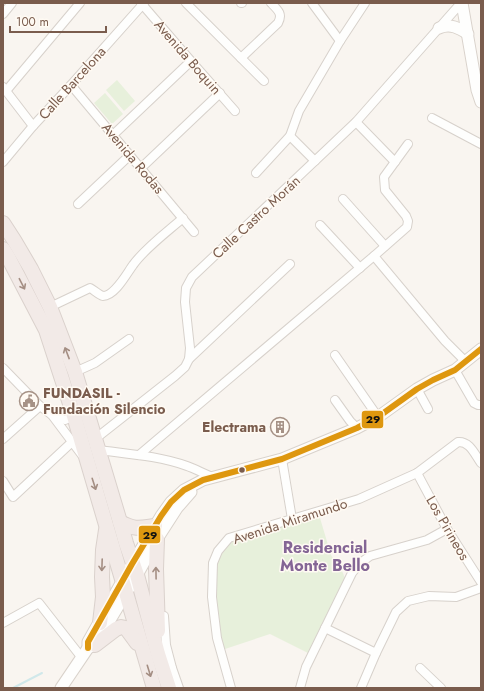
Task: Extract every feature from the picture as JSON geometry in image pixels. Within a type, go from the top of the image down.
[{"type":"highway","points":[[3,223],[27,263],[50,307],[75,372],[97,445],[114,524],[124,587],[154,688]]},
{"type":"highway","points":[[3,249],[46,330],[74,416],[87,462],[114,524],[126,543],[135,569],[158,654],[168,668],[169,688]]},
{"type":"highway","points":[[114,524],[156,532],[158,654]]},
{"type":"highway","points":[[100,623],[103,597],[103,550],[114,524]]},
{"type":"highway","points":[[92,647],[121,627],[126,628],[144,653]]},
{"type":"street","points":[[3,14],[12,3]]},
{"type":"street","points":[[33,126],[4,89],[80,3]]},
{"type":"street","points":[[186,3],[264,81]]},
{"type":"street","points":[[241,58],[278,23],[280,15],[278,10],[271,3]]},
{"type":"street","points":[[312,3],[340,40]]},
{"type":"street","points":[[256,173],[290,136],[299,111],[340,40],[365,3]]},
{"type":"street","points":[[461,3],[468,34],[477,90],[481,102]]},
{"type":"street","name":"Calle Castro Morán","points":[[189,359],[190,348],[185,302],[186,288],[192,277],[356,122],[461,3]]},
{"type":"street","name":"Avenida Boquin","points":[[143,4],[191,62],[235,111]]},
{"type":"street","name":"Calle Barcelona","points":[[4,159],[143,4]]},
{"type":"street","points":[[439,28],[443,26],[457,27],[468,34]]},
{"type":"street","points":[[113,135],[191,62]]},
{"type":"street","name":"Avenida Rodas","points":[[71,85],[194,232]]},
{"type":"street","points":[[141,168],[220,93]]},
{"type":"street","points":[[432,118],[481,144]]},
{"type":"street","points":[[356,122],[395,162]]},
{"type":"street","points":[[290,136],[315,162]]},
{"type":"street","points":[[139,455],[407,227],[408,221],[406,216],[384,190],[384,176],[408,144]]},
{"type":"street","points":[[78,204],[130,155]]},
{"type":"street","points":[[343,199],[385,246]]},
{"type":"street","points":[[50,307],[90,288],[104,296],[112,292],[122,281],[140,255],[183,218]]},
{"type":"street","points":[[320,225],[360,268]]},
{"type":"street","points":[[374,256],[445,340],[466,362]]},
{"type":"street","points":[[97,445],[185,367],[189,359],[290,264]]},
{"type":"street","points":[[75,372],[95,363],[129,339]]},
{"type":"street","points":[[92,647],[88,642],[124,587],[156,532],[177,508],[208,479],[282,459],[357,428],[433,380],[455,370],[481,349]]},
{"type":"street","points":[[335,355],[378,416]]},
{"type":"street","points":[[4,370],[40,406],[52,415],[65,420],[74,416]]},
{"type":"street","points":[[455,370],[470,399],[478,406],[481,405]]},
{"type":"street","points":[[417,390],[428,409]]},
{"type":"street","points":[[335,400],[357,428]]},
{"type":"street","points":[[3,439],[40,406]]},
{"type":"street","points":[[52,415],[87,462]]},
{"type":"street","points":[[3,481],[13,497],[72,442]]},
{"type":"street","name":"Avenida Miramundo","points":[[231,688],[216,638],[212,597],[212,564],[218,551],[229,538],[359,499],[417,472],[458,442],[467,444],[481,463]]},
{"type":"street","points":[[97,445],[189,466],[208,479]]},
{"type":"street","points":[[282,459],[292,519]]},
{"type":"street","name":"Los Pirineos","points":[[417,472],[447,529],[481,582]]},
{"type":"street","points":[[300,688],[306,667],[352,573],[359,564],[370,556],[427,540],[447,529]]},
{"type":"street","points":[[61,688],[82,658],[92,647],[124,587]]},
{"type":"street","points":[[361,688],[396,612],[408,601],[429,596],[456,597],[481,588]]},
{"type":"street","points":[[156,592],[161,602],[164,618],[168,668],[179,688]]},
{"type":"street","points":[[3,623],[39,602],[82,658]]},
{"type":"street","points":[[325,628],[376,653]]},
{"type":"street","points":[[420,668],[441,688]]},
{"type":"green space","points":[[117,80],[135,101],[124,111],[106,90]]},
{"type":"green space","points":[[105,93],[123,114],[112,124],[94,103]]},
{"type":"green space","points":[[320,518],[331,555],[343,573],[345,579],[308,653],[270,634],[222,650],[215,593],[216,561],[220,555],[236,539],[305,520]]},
{"type":"waterway","points":[[13,688],[42,673]]},
{"type":"transit line","name":"29","points":[[88,648],[88,642],[161,516],[171,502],[184,490],[203,480],[282,459],[357,428],[378,417],[417,389],[455,370],[481,349]]},
{"type":"place","name":"FUNDASIL - Fundación Silencio","points":[[29,401]]},
{"type":"place","name":"Electrama","points":[[280,427]]},
{"type":"district","name":"Residencial Monte Bello","points":[[325,556]]}]
